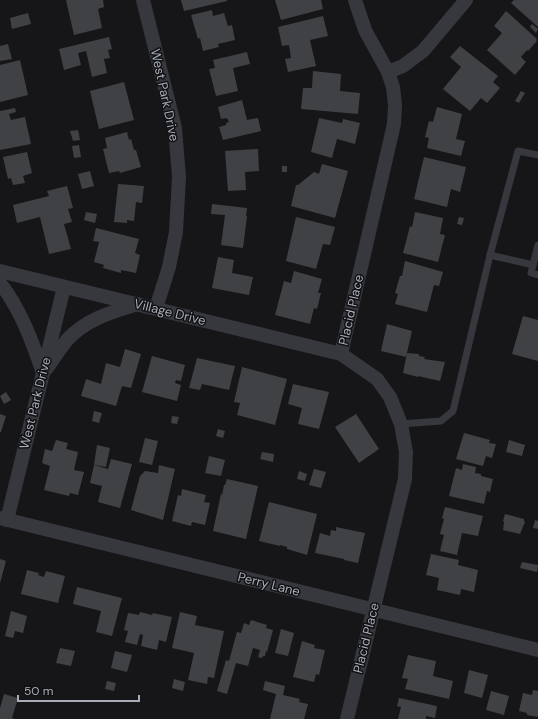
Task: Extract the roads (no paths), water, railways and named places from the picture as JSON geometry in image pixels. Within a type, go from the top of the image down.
[{"type":"street","name":"West Park Drive","points":[[143,0],[175,128],[179,177],[176,232],[169,267],[156,308]]},
{"type":"street","name":"Placid Place","points":[[347,719],[405,479],[406,452],[401,424],[390,397],[377,379],[340,354],[394,124],[395,105],[393,87],[388,72],[365,30],[355,0]]},
{"type":"street","points":[[388,72],[402,66],[424,51],[466,0]]},
{"type":"street","name":"Village Drive","points":[[0,271],[340,354]]},
{"type":"street","points":[[0,283],[20,313],[31,337],[43,373]]},
{"type":"street","name":"West Park Drive","points":[[3,519],[43,373],[64,287]]},
{"type":"street","points":[[43,373],[68,340],[84,325],[105,314],[139,304]]},
{"type":"street","name":"Perry Lane","points":[[3,519],[538,650]]},
{"type":"lane","points":[[401,424],[441,421],[453,411],[490,255],[518,151],[538,155]]},
{"type":"lane","points":[[538,244],[531,273],[538,275]]},
{"type":"lane","points":[[490,255],[533,265]]}]
